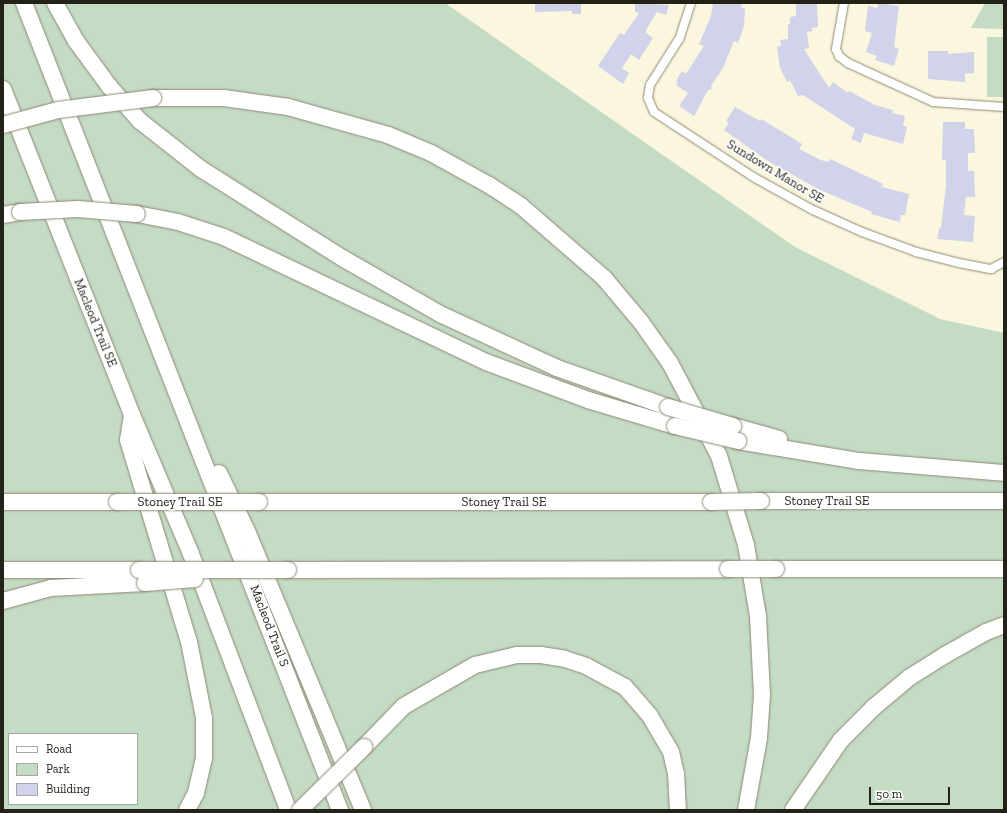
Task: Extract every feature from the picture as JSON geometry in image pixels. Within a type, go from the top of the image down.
[{"type":"highway","points":[[24,3],[197,441],[221,476],[247,531],[363,810]]},
{"type":"highway","points":[[55,3],[76,42],[109,86],[140,121],[201,169],[338,255],[440,314],[557,368],[668,407],[735,433]]},
{"type":"highway","name":"Macleod Trail SE","points":[[3,89],[132,415],[192,554],[288,810]]},
{"type":"highway","points":[[3,125],[58,110],[153,98],[224,98],[288,106],[388,135],[431,153],[489,185],[521,206],[604,278],[641,322],[670,363],[719,456],[746,546],[758,616],[762,695],[759,738],[746,810]]},
{"type":"highway","points":[[3,214],[68,209],[137,214],[178,222],[224,237],[479,359],[574,395],[675,426],[735,433],[890,465],[1004,473]]},
{"type":"highway","points":[[132,415],[128,440],[189,642],[204,718],[204,758],[196,793],[187,810]]},
{"type":"highway","name":"Macleod Trail S","points":[[197,441],[340,810]]},
{"type":"highway","name":"Stoney Trail SE","points":[[3,502],[1004,501]]},
{"type":"highway","points":[[3,601],[56,588],[142,576],[258,570],[1004,569]]},
{"type":"highway","points":[[3,570],[142,576]]},
{"type":"highway","points":[[793,810],[841,740],[874,707],[910,677],[986,632],[1004,625]]},
{"type":"highway","points":[[300,810],[404,706],[475,665],[516,655],[541,655],[559,658],[586,666],[625,687],[639,701],[670,752],[676,773],[678,810]]},
{"type":"street","name":"Sundown Manor SE","points":[[691,3],[679,39],[650,85],[648,98],[654,112],[755,178],[813,210],[862,232],[916,252],[959,263],[991,269],[1004,262]]},
{"type":"street","points":[[844,3],[836,49],[839,56],[848,63],[933,102],[1004,107]]},
{"type":"green space","points":[[3,3],[445,3],[795,247],[940,319],[1004,333],[1004,810],[3,810]]},
{"type":"green space","points":[[985,3],[1004,3],[1004,29],[971,28]]},
{"type":"green space","points":[[987,37],[1004,37],[1004,97],[987,97]]},
{"type":"building","points":[[535,3],[581,3],[581,14],[572,14],[572,11],[535,12]]},
{"type":"building","points":[[635,3],[669,5],[666,15],[657,12],[646,30],[646,33],[653,38],[639,60],[631,54],[622,68],[629,73],[623,84],[598,66],[620,33],[624,35],[639,13],[635,12]]},
{"type":"building","points":[[713,3],[742,3],[741,8],[745,8],[744,26],[738,43],[734,41],[723,68],[711,86],[712,89],[708,90],[694,116],[679,106],[688,93],[676,85],[678,82],[676,81],[682,71],[686,74],[704,46],[699,44],[711,16]]},
{"type":"building","points":[[796,3],[817,3],[818,27],[812,28],[812,31],[807,32],[809,48],[804,49],[829,88],[833,82],[848,93],[849,91],[875,105],[893,110],[892,113],[905,116],[903,126],[907,127],[903,144],[864,133],[861,143],[851,139],[855,129],[803,95],[798,96],[790,80],[787,82],[780,68],[777,47],[781,46],[780,40],[788,39],[788,24],[790,24],[790,17],[796,16]]},
{"type":"building","points":[[878,3],[899,6],[894,47],[899,49],[894,66],[875,60],[877,56],[866,52],[872,33],[865,31],[868,6],[877,8]]},
{"type":"building","points":[[928,51],[948,51],[948,54],[974,52],[974,73],[965,74],[965,82],[928,79]]},
{"type":"building","points":[[735,107],[760,121],[761,119],[802,144],[799,149],[821,160],[828,162],[830,159],[883,184],[882,187],[909,194],[905,215],[901,215],[900,222],[871,214],[872,212],[818,189],[768,161],[724,130],[729,123],[726,121]]},
{"type":"building","points":[[943,122],[965,122],[965,129],[974,129],[975,153],[968,153],[968,171],[974,171],[975,197],[966,197],[964,215],[975,216],[973,242],[937,239],[939,229],[941,228],[946,185],[946,160],[942,160]]}]
